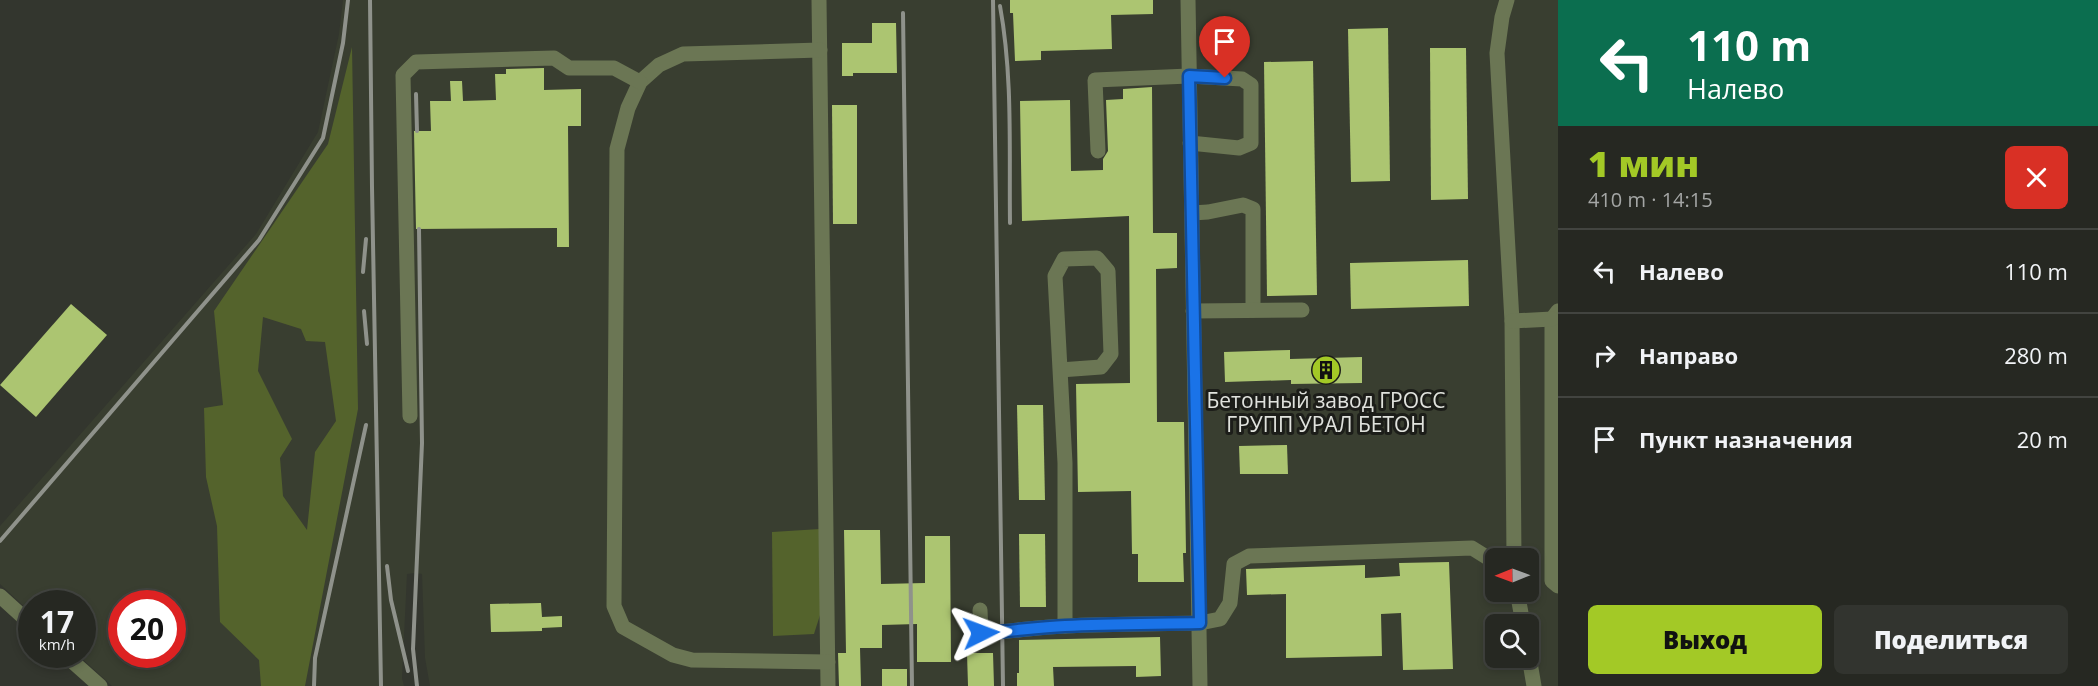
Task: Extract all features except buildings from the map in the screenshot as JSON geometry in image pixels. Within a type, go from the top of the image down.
[{"type":"street","points":[[819,0],[828,686]]},
{"type":"street","points":[[1188,0],[1200,686]]},
{"type":"street","points":[[1507,0],[1497,52],[1512,321],[1514,548]]},
{"type":"street","points":[[820,50],[683,54],[660,65],[640,82],[628,108],[617,149],[614,606],[623,627],[673,655],[692,660],[828,662]]},
{"type":"street","points":[[410,416],[403,75],[416,62],[554,58],[569,68],[614,68],[640,82]]},
{"type":"street","points":[[1098,151],[1095,80],[1189,76],[1242,79],[1251,85],[1251,143],[1239,148],[1190,143]]},
{"type":"street","points":[[1192,213],[1243,205],[1253,209],[1253,310]]},
{"type":"street","points":[[1060,370],[1101,367],[1112,354],[1108,271],[1097,258],[1064,259],[1055,276],[1060,370],[1065,464],[1065,626]]},
{"type":"street","points":[[1193,311],[1302,310]]},
{"type":"street","points":[[1512,321],[1555,315],[1552,581],[1558,586]]},
{"type":"street","points":[[980,610],[981,633],[1065,626],[1200,623],[1220,619],[1230,603],[1234,564],[1249,556],[1472,548],[1485,556]]},
{"type":"street","points":[[0,596],[18,612]]},
{"type":"street","points":[[80,668],[100,686]]},
{"type":"street","points":[[1531,668],[1534,686]]},
{"type":"shaded area","points":[[343,0],[1558,0],[1558,686],[430,686],[425,658],[422,574],[415,573],[407,574],[402,678],[404,686],[112,686],[92,668],[96,668],[96,590],[18,590],[18,601],[0,584],[0,526],[256,234],[318,132],[339,34]]},
{"type":"green space","points":[[352,47],[358,409],[305,686],[261,686],[259,660],[220,622],[217,526],[206,477],[204,408],[223,405],[214,311],[328,144]],"holes":[[[263,317],[301,329],[306,341],[325,342],[336,421],[315,452],[307,530],[283,496],[280,458],[292,439],[258,371]]]},
{"type":"green space","points":[[820,529],[820,615],[814,634],[773,636],[772,532]]},
{"type":"railway","points":[[0,541],[259,240],[323,138],[343,43],[348,0]]},
{"type":"railway","points":[[370,0],[381,686]]},
{"type":"railway","points":[[993,0],[1003,686]]},
{"type":"railway","points":[[1000,6],[1009,87],[1010,223]]},
{"type":"railway","points":[[903,13],[912,686]]},
{"type":"railway","points":[[416,94],[417,131]]},
{"type":"railway","points":[[417,686],[413,649],[422,443],[419,229]]},
{"type":"railway","points":[[363,272],[366,239]]},
{"type":"railway","points":[[364,311],[367,344]]},
{"type":"railway","points":[[314,686],[315,658],[366,425]]},
{"type":"railway","points":[[387,566],[391,600],[408,671]]},
{"type":"place","name":"Бетонный завод ГРОСС ГРУПП УРАЛ БЕТОН","points":[[1326,370]]},
{"type":"route","points":[[981,633],[1065,626],[1200,623],[1189,76],[1225,78]]}]
